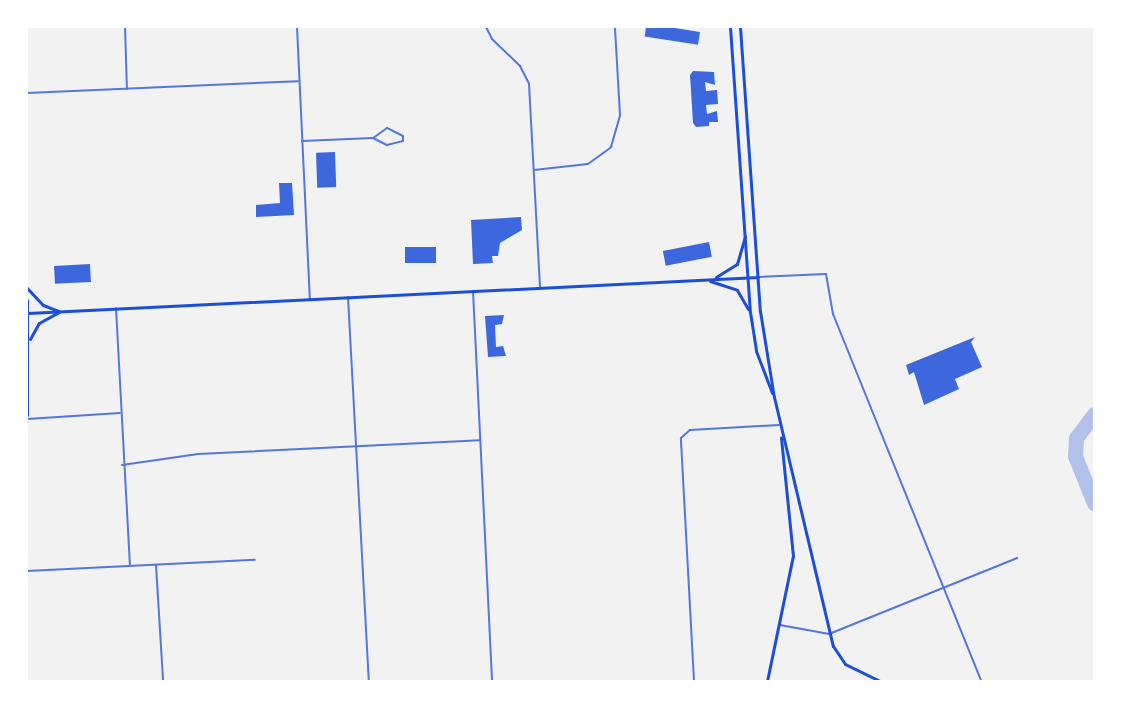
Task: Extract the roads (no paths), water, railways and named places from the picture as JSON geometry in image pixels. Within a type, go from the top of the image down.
[{"type":"main road","points":[[730,27],[750,312],[756,351],[774,397]]},
{"type":"main road","points":[[740,27],[758,277],[774,397],[781,430],[835,651],[845,664],[880,681]]},
{"type":"main road","points":[[713,279],[737,264],[746,232]]},
{"type":"main road","points":[[27,313],[758,277]]},
{"type":"main road","points":[[706,279],[737,290],[750,312]]},
{"type":"main road","points":[[27,288],[43,305],[61,311]]},
{"type":"main road","points":[[27,300],[29,342],[27,417]]},
{"type":"main road","points":[[29,342],[39,323],[61,311]]},
{"type":"main road","points":[[767,681],[780,625],[793,544],[782,480],[781,430]]},
{"type":"street","points":[[125,27],[127,89]]},
{"type":"street","points":[[297,27],[310,299]]},
{"type":"street","points":[[486,27],[492,39],[520,66],[527,78],[540,287]]},
{"type":"street","points":[[534,170],[588,164],[611,147],[620,115],[615,27]]},
{"type":"street","points":[[27,93],[298,81]]},
{"type":"street","points":[[302,141],[373,138],[387,128],[403,136],[403,141],[395,145],[379,143],[373,138]]},
{"type":"street","points":[[758,277],[826,274],[833,314],[981,681]]},
{"type":"street","points":[[473,291],[492,681]]},
{"type":"street","points":[[348,297],[369,681]]},
{"type":"street","points":[[116,308],[122,465],[130,566]]},
{"type":"street","points":[[27,417],[120,413]]},
{"type":"street","points":[[694,681],[681,438],[690,430],[780,425]]},
{"type":"street","points":[[122,465],[198,454],[480,440]]},
{"type":"street","points":[[780,625],[830,634],[1017,558]]},
{"type":"street","points":[[27,571],[255,560]]},
{"type":"street","points":[[156,565],[163,681]]}]
